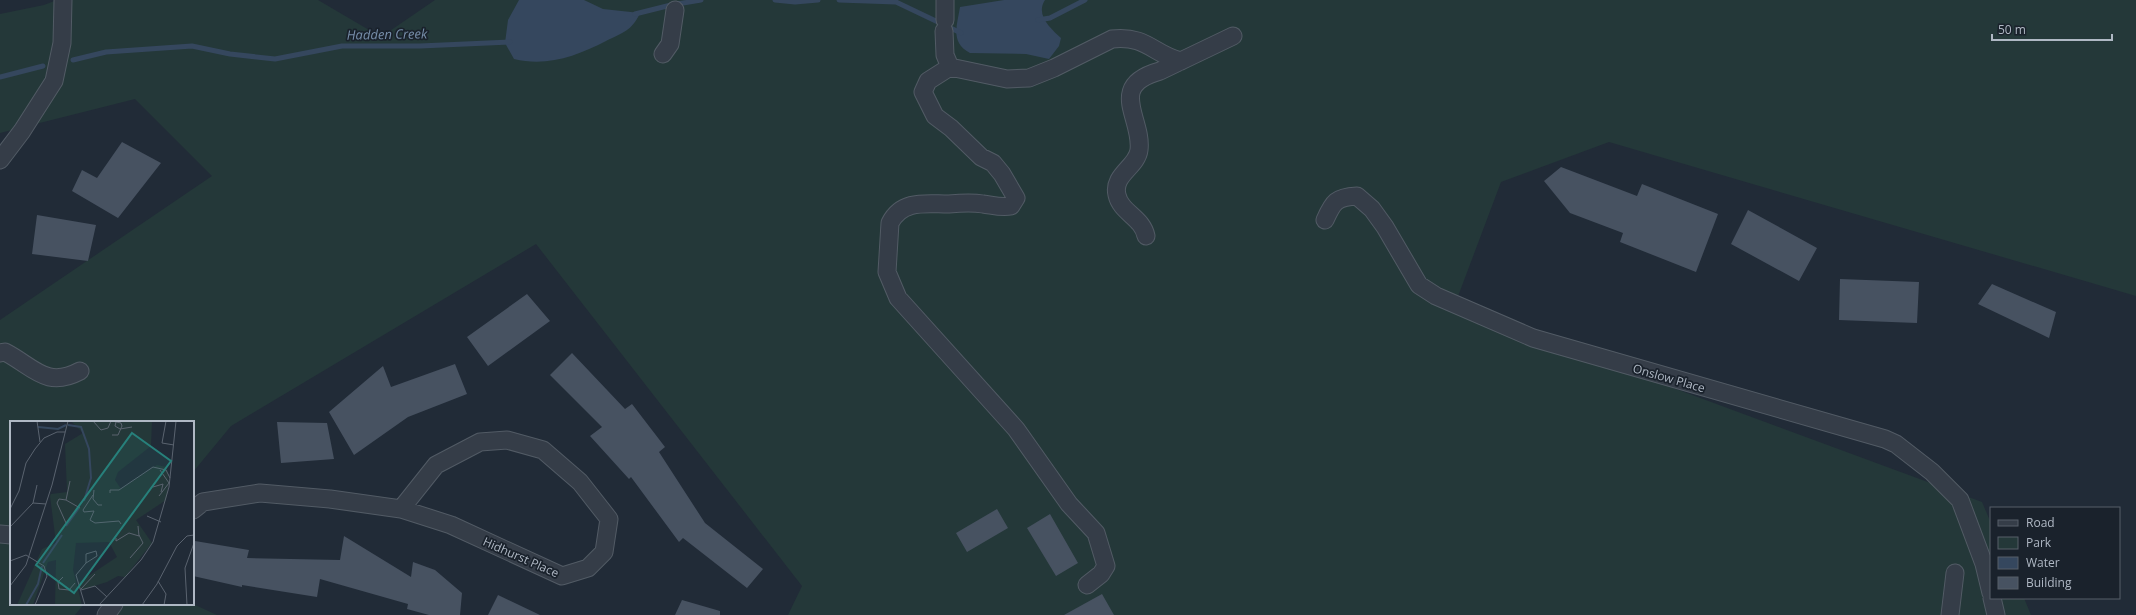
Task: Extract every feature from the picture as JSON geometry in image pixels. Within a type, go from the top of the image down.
[{"type":"street","points":[[0,160],[22,131],[54,81],[62,43],[64,0]]},
{"type":"street","points":[[945,0],[945,55],[950,67]]},
{"type":"street","points":[[662,54],[670,44],[675,10]]},
{"type":"street","points":[[1146,236],[1139,221],[1121,206],[1116,190],[1118,182],[1132,164],[1139,151],[1131,95],[1137,82],[1149,74],[1233,36]]},
{"type":"street","points":[[1087,585],[1101,574],[1106,566],[1096,533],[1062,495],[1016,429],[903,305],[893,289],[887,272],[890,223],[897,214],[910,206],[920,203],[968,203],[1007,207],[1015,202],[1016,198],[1012,188],[996,166],[981,157],[951,128],[935,116],[928,104],[923,92],[928,81],[950,67],[1007,79],[1029,78],[1054,68],[1109,40],[1121,38],[1130,38],[1152,46],[1173,59],[1181,60]]},
{"type":"street","name":"Onslow Place","points":[[1325,220],[1333,203],[1344,196],[1357,196],[1372,209],[1385,227],[1419,285],[1436,296],[1532,338],[1886,439],[1896,444],[1932,472],[1960,500],[1984,564],[1990,589]]},
{"type":"street","points":[[0,353],[5,352],[26,366],[53,379],[69,377],[80,371]]},
{"type":"street","name":"Hidhurst Place","points":[[194,509],[203,502],[260,493],[330,498],[401,509],[451,525],[562,576],[588,568],[604,552],[609,519],[580,482],[543,450],[507,440],[480,442],[436,465],[401,509]]},
{"type":"street","points":[[0,534],[10,535]]},
{"type":"street","points":[[1950,615],[1955,573]]},
{"type":"street","points":[[1992,599],[1996,615]]},
{"type":"street","points":[[106,615],[113,605]]},
{"type":"green space","points":[[57,0],[318,0],[381,37],[435,0],[2136,0],[2136,296],[1609,142],[1501,182],[1454,307],[1982,502],[1990,521],[1990,599],[2024,599],[2031,615],[788,615],[802,586],[536,244],[231,426],[194,471],[194,421],[10,421],[10,605],[83,605],[75,615],[0,615],[0,320],[212,176],[135,99],[0,133],[0,14],[44,5]]},
{"type":"green space","points":[[194,604],[217,615],[109,615],[114,605]]},
{"type":"water","points":[[519,0],[584,0],[603,9],[640,13],[634,24],[626,31],[584,51],[562,59],[538,62],[526,61],[514,59],[505,43],[508,20]]},
{"type":"water","points":[[1004,0],[1045,0],[1042,6],[1043,16],[1049,26],[1061,38],[1059,46],[1049,59],[1026,54],[970,53],[960,44],[956,33],[960,7]]},
{"type":"building","points":[[122,142],[161,163],[118,218],[72,191],[82,170],[97,178]]},
{"type":"building","points":[[1561,167],[1637,196],[1642,184],[1718,214],[1696,272],[1620,242],[1623,233],[1570,213],[1544,181]]},
{"type":"building","points":[[1748,210],[1817,248],[1799,281],[1731,244]]},
{"type":"building","points":[[37,215],[96,225],[88,261],[32,254]]},
{"type":"building","points":[[1840,279],[1919,282],[1917,323],[1839,320]]},
{"type":"building","points":[[1992,284],[2056,312],[2049,338],[1978,304]]},
{"type":"building","points":[[527,294],[550,321],[488,366],[467,337]]},
{"type":"building","points":[[572,353],[625,409],[632,404],[665,447],[659,452],[705,523],[763,569],[747,588],[683,538],[679,542],[631,477],[629,479],[590,436],[602,427],[550,375]]},
{"type":"building","points":[[455,364],[467,394],[408,417],[354,455],[329,412],[383,366],[391,387]]},
{"type":"building","points":[[277,422],[327,423],[334,459],[281,463]]},
{"type":"building","points":[[997,509],[1008,528],[967,552],[956,533]]},
{"type":"building","points":[[1050,514],[1078,563],[1056,576],[1027,528]]},
{"type":"building","points":[[344,536],[411,577],[413,562],[435,570],[462,593],[460,615],[429,615],[407,609],[408,604],[320,579],[317,597],[242,585],[242,587],[194,576],[195,541],[249,550],[247,558],[340,560]]},
{"type":"building","points":[[1102,594],[1114,615],[1064,615]]},
{"type":"building","points":[[498,595],[540,615],[488,615]]},
{"type":"building","points":[[682,600],[720,611],[720,615],[675,615]]},
{"type":"waterway","name":"Hadden Creek","points":[[635,14],[671,5],[701,0]]},
{"type":"waterway","name":"Hadden Creek","points":[[775,0],[795,2],[818,0]]},
{"type":"waterway","name":"Hadden Creek","points":[[839,0],[896,2],[961,33]]},
{"type":"waterway","name":"Hadden Creek","points":[[1038,20],[1050,18],[1085,0]]},
{"type":"waterway","name":"Hadden Creek","points":[[73,60],[106,52],[192,46],[230,54],[275,59],[342,46],[420,46],[510,42]]},
{"type":"waterway","name":"Hadden Creek","points":[[0,77],[43,66]]}]
